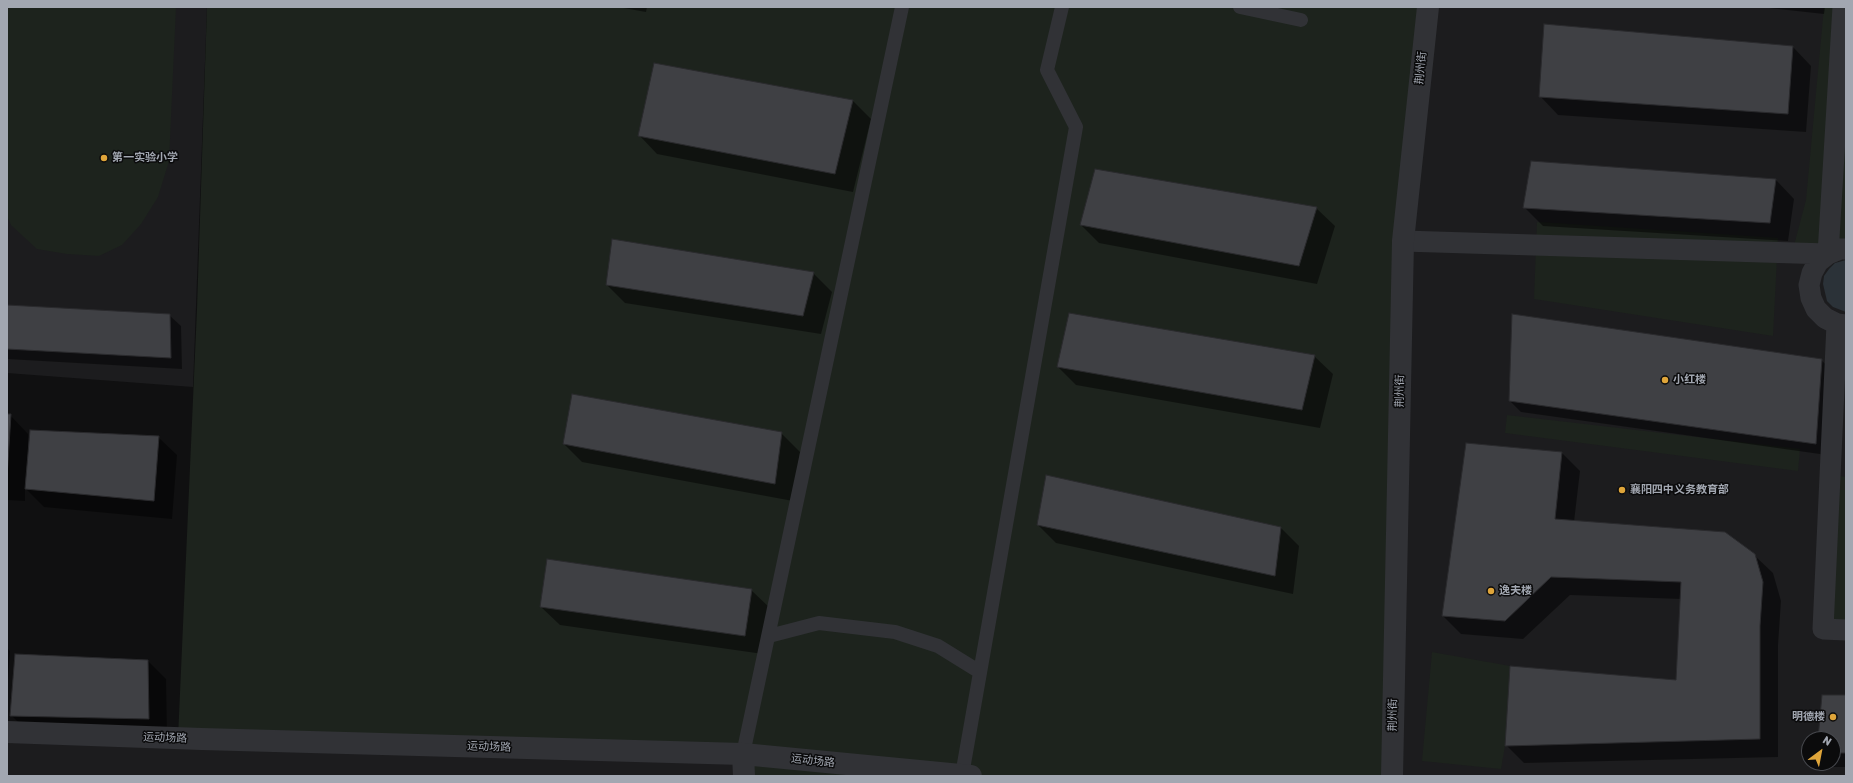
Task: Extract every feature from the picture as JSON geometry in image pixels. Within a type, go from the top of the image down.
[{"type":"street","name":"荆州街","points":[[1392,776],[1403,241],[1428,7]]},
{"type":"street","points":[[1837,251],[1843,7]]},
{"type":"street","points":[[1403,241],[1837,251]]},
{"type":"street","points":[[1837,251],[1818,262],[1812,273],[1809,285],[1811,298],[1816,309],[1825,318],[1841,324],[1838,476],[1824,629],[1846,630]]},
{"type":"street","name":"运动场路","points":[[7,732],[743,754],[966,776]]},
{"type":"street","points":[[743,754],[744,776]]},
{"type":"lane","points":[[743,754],[902,7]]},
{"type":"lane","points":[[966,776],[980,672],[1076,127],[1047,70],[1062,7]]},
{"type":"lane","points":[[1240,7],[1300,20]]},
{"type":"lane","points":[[769,636],[819,623],[895,632],[938,646],[980,672]]},
{"type":"shaded area","name":"第一实验小学","points":[[7,7],[207,7],[193,387],[7,373]]},
{"type":"shaded area","points":[[7,7],[176,7],[169,161],[158,197],[141,224],[122,245],[99,256],[67,254],[37,249],[11,225],[7,216]]},
{"type":"shaded area","points":[[207,7],[1428,7],[1403,241],[1392,776],[744,776],[743,754],[178,738],[197,309]]},
{"type":"shaded area","name":"襄阳四中义务教育部","points":[[1428,7],[1846,7],[1846,776],[1392,776],[1403,241]]},
{"type":"shaded area","points":[[1824,7],[1846,7],[1846,238],[1828,254],[1792,253],[1806,200]]},
{"type":"shaded area","points":[[1537,222],[1778,238],[1773,336],[1534,299]]},
{"type":"shaded area","points":[[1846,260],[1846,312],[1833,307],[1827,301],[1823,284],[1824,276],[1829,269],[1835,263]]},
{"type":"shaded area","points":[[1507,415],[1800,449],[1798,471],[1505,433]]},
{"type":"shaded area","points":[[1830,474],[1846,477],[1846,630],[1823,629]]},
{"type":"shaded area","points":[[1432,652],[1510,666],[1505,746],[1501,769],[1422,761]]},
{"type":"shaded area","points":[[7,731],[743,754],[744,776],[7,776]]},
{"type":"building","points":[[1544,24],[1793,46],[1788,114],[1539,97]]},
{"type":"building","points":[[654,63],[853,100],[835,174],[638,136]]},
{"type":"building","points":[[1531,161],[1776,179],[1770,223],[1523,208]]},
{"type":"building","points":[[1095,169],[1317,207],[1299,266],[1080,225]]},
{"type":"building","points":[[612,239],[814,272],[803,316],[606,285]]},
{"type":"building","points":[[7,305],[170,314],[171,358],[7,349]]},
{"type":"building","points":[[1069,313],[1315,355],[1302,410],[1057,367]]},
{"type":"building","name":"小红楼","points":[[1512,314],[1822,359],[1816,444],[1509,401]]},
{"type":"building","points":[[572,394],[782,432],[775,484],[563,444]]},
{"type":"building","points":[[7,414],[11,414],[7,477]]},
{"type":"building","points":[[30,430],[159,436],[154,501],[25,489]]},
{"type":"building","name":"逸夫楼","points":[[1466,443],[1562,452],[1555,519],[1725,532],[1755,554],[1763,582],[1760,626],[1760,739],[1505,746],[1510,666],[1676,680],[1681,582],[1551,577],[1505,621],[1442,616]]},
{"type":"building","points":[[1046,475],[1281,527],[1275,576],[1037,525]]},
{"type":"building","points":[[547,559],[752,589],[745,636],[540,607]]},
{"type":"building","points":[[15,654],[148,660],[149,719],[10,716]]},
{"type":"building","name":"明德楼","points":[[1822,695],[1846,695],[1846,753],[1841,753],[1841,731],[1819,731]]},
{"type":"place","name":"第一实验小学","points":[[104,158]]},
{"type":"place","name":"小红楼","points":[[1665,380]]},
{"type":"place","name":"襄阳四中义务教育部","points":[[1622,490]]},
{"type":"place","name":"逸夫楼","points":[[1491,591]]},
{"type":"place","name":"明德楼","points":[[1833,717]]}]
